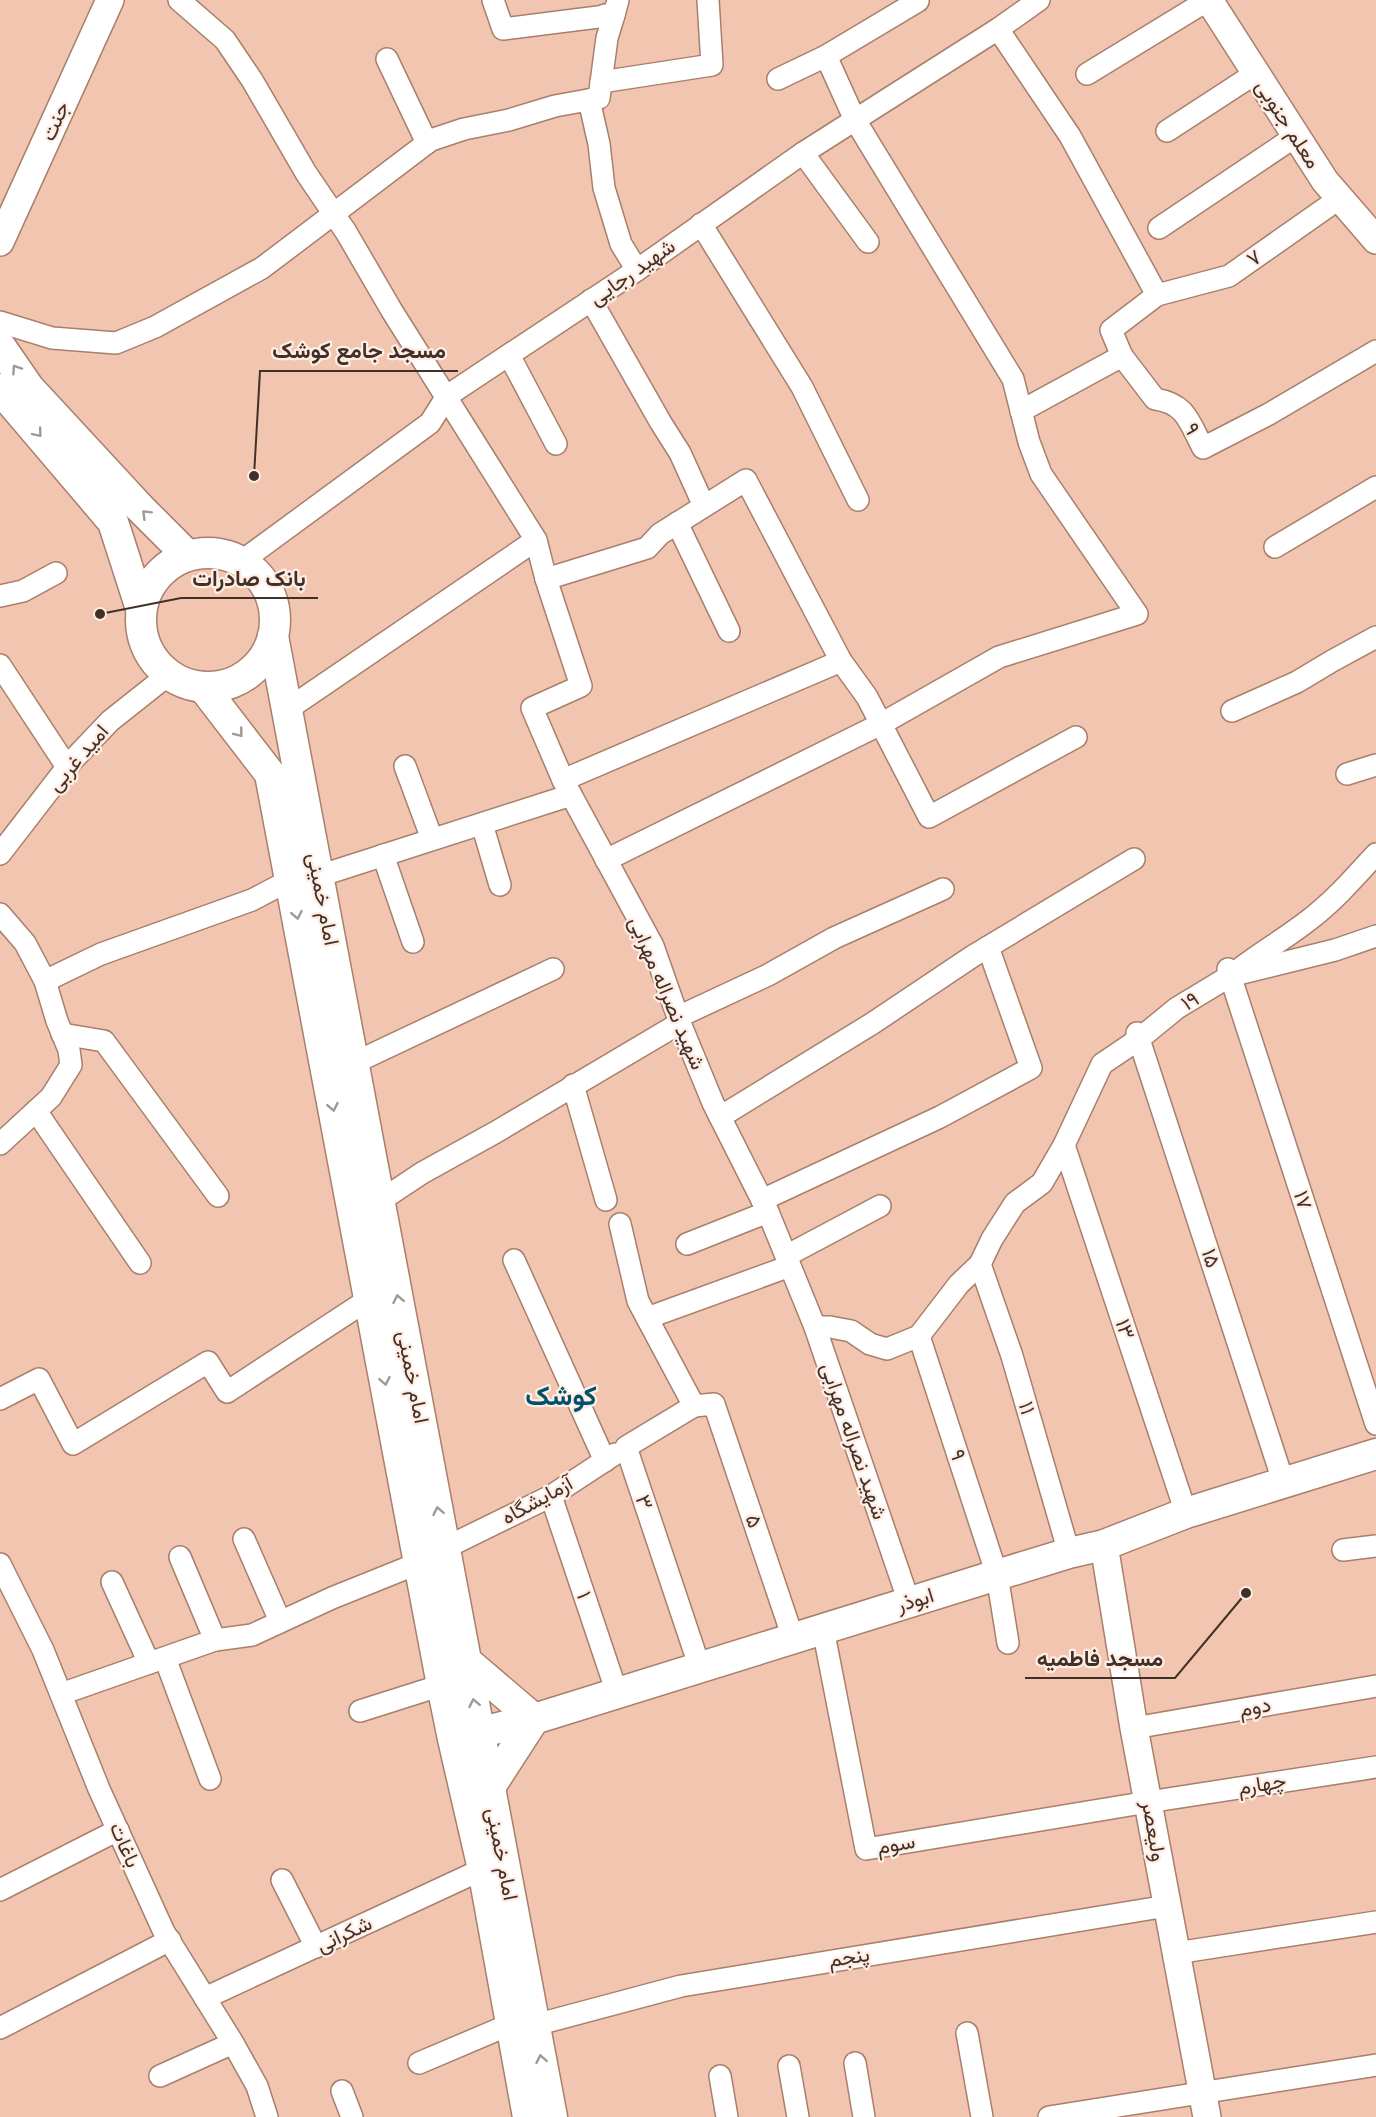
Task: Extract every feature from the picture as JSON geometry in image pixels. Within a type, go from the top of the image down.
[{"type":"main road","points":[[0,346],[29,388],[140,508],[187,555]]},
{"type":"main road","points":[[0,389],[113,522],[141,609]]},
{"type":"main road","points":[[206,552],[225,554],[242,561],[256,572],[266,585],[274,610],[273,636],[266,654],[255,668],[240,679],[222,686],[203,687],[185,684],[168,675],[155,662],[145,646],[140,628],[141,609],[146,592],[156,576],[170,563],[187,555],[206,552]]},
{"type":"main road","name":"امام خمینی","points":[[273,636],[288,709],[304,878],[369,1299],[442,1685],[490,1787],[523,2024],[528,2117]]},
{"type":"main road","name":"امام خمینی","points":[[203,687],[270,774],[304,878],[354,1063],[466,1661],[466,1736],[483,1869],[523,2024],[552,2117]]},
{"type":"main road","name":"ابوذر","points":[[466,1736],[534,1719],[1069,1553],[1104,1545],[1185,1514],[1376,1454]]},
{"type":"main road","points":[[466,1661],[534,1719],[490,1787]]},
{"type":"street","name":"جنت","points":[[0,242],[110,0]]},
{"type":"street","name":"شهید نصراله مهرابی","points":[[179,0],[225,40],[252,80],[306,173],[536,540],[546,579],[581,686],[532,708],[567,788],[653,946],[679,1020],[720,1117],[765,1206],[815,1327],[909,1602]]},
{"type":"street","points":[[0,322],[52,338],[116,343],[155,327],[262,268],[427,142],[464,129],[509,120],[555,106],[599,98],[612,10],[503,29],[494,0]]},
{"type":"street","points":[[601,82],[712,65],[708,0]]},
{"type":"street","name":"شهید رجایی","points":[[242,561],[430,423],[447,396],[637,270],[803,153],[855,120],[1005,16],[1039,0]]},
{"type":"street","points":[[1087,74],[1208,0]]},
{"type":"street","name":"معلم جنوبی","points":[[1208,0],[1325,181],[1376,240]]},
{"type":"street","points":[[778,79],[826,56],[918,1]]},
{"type":"street","points":[[1005,16],[1157,295],[1111,330],[1122,356],[1021,411]]},
{"type":"street","points":[[606,860],[881,724],[999,657],[1137,614],[1041,474],[1029,442],[1013,379],[855,120],[826,56]]},
{"type":"street","points":[[387,59],[427,142]]},
{"type":"street","points":[[1167,131],[1256,73]]},
{"type":"street","points":[[589,100],[599,144],[604,188],[621,244],[637,270]]},
{"type":"street","points":[[1159,228],[1296,136]]},
{"type":"street","points":[[803,153],[868,242]]},
{"type":"street","name":"۷","points":[[1157,295],[1229,276],[1340,198]]},
{"type":"street","points":[[701,224],[802,387],[858,500]]},
{"type":"street","points":[[591,300],[660,423],[680,453],[704,506]]},
{"type":"street","name":"۹","points":[[1122,356],[1155,399],[1168,401],[1182,409],[1203,448],[1269,414],[1376,351]]},
{"type":"street","points":[[509,355],[556,444]]},
{"type":"street","points":[[546,579],[647,548],[660,534],[746,480],[841,661],[867,697],[929,817],[1076,737]]},
{"type":"street","points":[[1275,547],[1376,487]]},
{"type":"street","points":[[677,523],[729,631]]},
{"type":"street","points":[[288,709],[536,540]]},
{"type":"street","points":[[0,596],[23,591],[56,573]]},
{"type":"street","points":[[1232,711],[1297,682],[1376,637]]},
{"type":"street","points":[[45,981],[101,954],[252,900],[304,878],[482,824],[567,788],[841,661]]},
{"type":"street","points":[[0,665],[67,767]]},
{"type":"street","name":"امید غربی","points":[[0,854],[67,767],[110,721],[168,675]]},
{"type":"street","points":[[1347,774],[1376,765]]},
{"type":"street","points":[[405,766],[432,840]]},
{"type":"street","points":[[482,824],[500,885]]},
{"type":"street","points":[[1229,972],[1310,920],[1355,878],[1376,854]]},
{"type":"street","points":[[383,855],[413,942]]},
{"type":"street","points":[[720,1117],[873,1023],[988,947],[1134,859]]},
{"type":"street","points":[[380,1201],[422,1173],[496,1132],[679,1020],[768,975],[834,938],[943,889]]},
{"type":"street","points":[[0,914],[26,943],[45,981],[69,1050],[71,1065],[51,1097],[0,1144]]},
{"type":"street","name":"۱۹","points":[[919,1336],[959,1284],[980,1264],[992,1239],[1015,1203],[1042,1183],[1064,1145],[1102,1064],[1229,972],[1335,950],[1376,936]]},
{"type":"street","points":[[687,1244],[940,1117],[1031,1068],[988,947]]},
{"type":"street","points":[[354,1063],[553,969]]},
{"type":"street","name":"۱۷","points":[[1229,972],[1376,1424]]},
{"type":"street","points":[[62,1034],[104,1041],[218,1196]]},
{"type":"street","name":"۱۵","points":[[1138,1036],[1284,1484]]},
{"type":"street","points":[[573,1085],[606,1200]]},
{"type":"street","points":[[36,1111],[140,1263]]},
{"type":"street","name":"۱۳","points":[[1064,1145],[1185,1514]]},
{"type":"street","points":[[647,1318],[788,1261],[880,1206]]},
{"type":"street","points":[[620,1224],[638,1301],[675,1373],[704,1405],[626,1447]]},
{"type":"street","points":[[514,1260],[605,1461]]},
{"type":"street","name":"۱۱","points":[[980,1264],[1012,1356],[1069,1553]]},
{"type":"street","points":[[0,1399],[39,1379],[72,1444],[208,1362],[227,1392],[369,1299]]},
{"type":"street","points":[[815,1327],[851,1330],[870,1344],[888,1349],[919,1336]]},
{"type":"street","name":"۹","points":[[919,1336],[997,1575],[1008,1643]]},
{"type":"street","name":"۵","points":[[704,1405],[793,1638]]},
{"type":"street","name":"آزمایشگاه","points":[[445,1548],[550,1496],[626,1447]]},
{"type":"street","name":"۳","points":[[626,1447],[700,1668]]},
{"type":"street","name":"۱","points":[[550,1496],[617,1693]]},
{"type":"street","points":[[244,1539],[280,1621]]},
{"type":"street","name":"ولیعصر","points":[[1104,1545],[1134,1728],[1204,2104]]},
{"type":"street","points":[[1343,1550],[1376,1546]]},
{"type":"street","points":[[1069,1553],[1111,1579]]},
{"type":"street","points":[[180,1557],[215,1640]]},
{"type":"street","points":[[61,1694],[215,1640],[252,1635],[419,1563]]},
{"type":"street","name":"باغات","points":[[0,1564],[43,1650],[118,1830],[170,1940],[257,2086],[267,2117]]},
{"type":"street","points":[[112,1582],[157,1661],[210,1779]]},
{"type":"street","name":"سوم","points":[[823,1629],[866,1849],[1148,1802]]},
{"type":"street","points":[[360,1711],[442,1685]]},
{"type":"street","name":"دوم","points":[[1134,1728],[1376,1686]]},
{"type":"street","name":"چهارم","points":[[1148,1802],[1376,1767]]},
{"type":"street","points":[[0,1890],[118,1830]]},
{"type":"street","name":"شکرانی","points":[[205,1998],[483,1869]]},
{"type":"street","points":[[282,1880],[316,1947]]},
{"type":"street","name":"پنجم","points":[[419,2062],[523,2024],[681,1986],[1167,1906]]},
{"type":"street","points":[[1176,1953],[1376,1922]]},
{"type":"street","points":[[0,2028],[170,1940]]},
{"type":"street","points":[[967,2032],[982,2117]]},
{"type":"street","points":[[160,2076],[233,2043]]},
{"type":"street","points":[[855,2062],[864,2117]]},
{"type":"street","points":[[1049,2117],[1204,2104],[1376,2065]]},
{"type":"street","points":[[789,2066],[798,2117]]},
{"type":"street","points":[[720,2076],[727,2117]]},
{"type":"street","points":[[342,2091],[352,2117]]},
{"type":"place","name":"مسجد جامع کوشک","points":[[254,476]]},
{"type":"place","name":"بانک صادرات","points":[[100,614]]},
{"type":"place","name":"مسجد فاطمیه","points":[[1246,1593]]},
{"type":"district","name":"کوشک","points":[[561,1396]]}]
